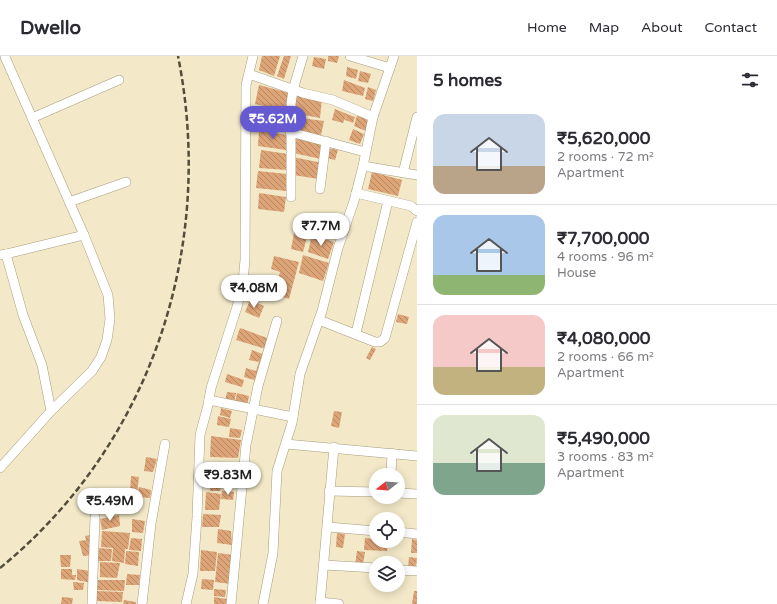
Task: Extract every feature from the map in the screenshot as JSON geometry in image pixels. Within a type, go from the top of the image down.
[{"type":"street","points":[[186,604],[193,574],[200,435],[220,353],[237,307],[244,282],[246,85],[253,56]]},
{"type":"street","points":[[291,197],[290,132],[293,90],[303,56]]},
{"type":"street","points":[[350,56],[390,68]]},
{"type":"street","points":[[263,604],[273,553],[277,471],[293,418],[300,374],[319,320],[338,248],[363,166],[373,117],[394,56]]},
{"type":"street","points":[[0,468],[52,411],[92,371],[107,340],[110,319],[108,295],[84,235],[4,58]]},
{"type":"street","points":[[249,74],[293,90],[334,100],[373,117]]},
{"type":"street","points":[[32,118],[119,80]]},
{"type":"street","points":[[403,173],[417,117]]},
{"type":"street","points":[[290,132],[365,152]]},
{"type":"street","points":[[320,189],[326,141]]},
{"type":"street","points":[[363,166],[417,175]]},
{"type":"street","points":[[70,202],[126,182]]},
{"type":"street","points":[[356,192],[411,206],[417,211]]},
{"type":"street","points":[[356,333],[388,201]]},
{"type":"street","points":[[319,320],[356,333],[375,342],[380,342],[385,338],[417,222]]},
{"type":"street","points":[[52,411],[42,365],[23,315],[3,254],[84,235]]},
{"type":"street","points":[[230,604],[246,445],[258,386],[277,321]]},
{"type":"street","points":[[209,400],[293,418]]},
{"type":"street","points":[[142,604],[151,524],[165,444]]},
{"type":"street","points":[[286,444],[334,447],[417,456]]},
{"type":"street","points":[[334,447],[320,603],[339,604]]},
{"type":"street","points":[[391,468],[392,453]]},
{"type":"street","points":[[329,491],[369,492]]},
{"type":"street","points":[[405,493],[417,494]]},
{"type":"street","points":[[92,604],[95,518]]},
{"type":"street","points":[[328,526],[369,530]]},
{"type":"street","points":[[405,533],[417,534]]},
{"type":"street","points":[[324,565],[369,568]]},
{"type":"street","points":[[405,570],[417,571]]},
{"type":"building","points":[[262,56],[280,56],[274,76],[259,70]]},
{"type":"building","points":[[284,56],[291,56],[284,79],[277,76]]},
{"type":"building","points":[[328,56],[339,56],[337,63],[328,61]]},
{"type":"building","points":[[314,57],[326,59],[324,69],[312,66]]},
{"type":"building","points":[[347,67],[358,70],[356,79],[346,76]]},
{"type":"building","points":[[360,71],[371,74],[368,83],[358,81]]},
{"type":"building","points":[[344,80],[365,88],[363,96],[342,91]]},
{"type":"building","points":[[259,85],[289,93],[285,111],[255,104]]},
{"type":"building","points":[[368,87],[376,90],[373,101],[365,99]]},
{"type":"building","points":[[295,95],[322,99],[320,118],[293,113]]},
{"type":"building","points":[[258,109],[288,114],[286,130],[258,125]]},
{"type":"building","points":[[335,109],[347,114],[343,123],[332,120]]},
{"type":"building","points":[[358,112],[371,118],[368,132],[354,126]]},
{"type":"building","points":[[347,114],[355,117],[353,123],[345,120]]},
{"type":"building","points":[[293,117],[324,121],[321,135],[292,131]]},
{"type":"building","points":[[353,129],[364,134],[360,144],[349,140]]},
{"type":"building","points":[[259,131],[288,135],[286,150],[258,146]]},
{"type":"building","points":[[293,135],[324,143],[321,159],[293,153]]},
{"type":"building","points":[[328,148],[338,150],[335,160],[327,158]]},
{"type":"building","points":[[261,150],[288,154],[287,170],[259,168]]},
{"type":"building","points":[[293,157],[322,163],[319,179],[293,175]]},
{"type":"building","points":[[258,171],[287,174],[286,191],[256,188]]},
{"type":"building","points":[[372,172],[402,180],[398,196],[368,189]]},
{"type":"building","points":[[259,193],[286,197],[284,212],[258,209]]},
{"type":"building","points":[[296,223],[310,226],[303,252],[291,249]]},
{"type":"building","points":[[312,235],[334,242],[328,259],[308,252]]},
{"type":"building","points":[[303,255],[329,263],[323,281],[299,273]]},
{"type":"building","points":[[274,256],[299,262],[289,299],[264,291],[267,277],[278,280],[280,272],[271,269]]},
{"type":"building","points":[[250,300],[264,306],[259,318],[245,312]]},
{"type":"building","points":[[398,314],[409,317],[407,324],[396,322]]},
{"type":"building","points":[[240,328],[270,339],[266,349],[236,340]]},
{"type":"building","points":[[372,347],[376,349],[370,360],[366,358]]},
{"type":"building","points":[[252,350],[265,355],[258,381],[244,377],[246,368],[256,371],[259,362],[249,360]]},
{"type":"building","points":[[227,374],[244,380],[242,387],[225,382]]},
{"type":"building","points":[[227,392],[236,393],[234,403],[225,401]]},
{"type":"building","points":[[237,393],[249,396],[247,406],[235,403]]},
{"type":"building","points":[[221,408],[232,411],[230,418],[220,415]]},
{"type":"building","points":[[334,411],[342,412],[339,428],[331,426]]},
{"type":"building","points":[[218,416],[231,419],[229,427],[217,425]]},
{"type":"building","points":[[230,428],[242,430],[240,438],[229,437]]},
{"type":"building","points":[[211,436],[241,440],[238,458],[210,457]]},
{"type":"building","points":[[146,457],[157,459],[153,472],[144,471]]},
{"type":"building","points":[[226,464],[239,466],[237,481],[223,478]]},
{"type":"building","points":[[131,476],[139,477],[137,493],[130,493]]},
{"type":"building","points":[[211,483],[222,484],[220,491],[210,491]]},
{"type":"building","points":[[139,487],[151,490],[150,498],[137,497]]},
{"type":"building","points":[[222,491],[234,492],[233,500],[221,499]]},
{"type":"building","points":[[206,492],[221,494],[219,510],[205,510]]},
{"type":"building","points":[[203,514],[221,515],[219,527],[202,527]]},
{"type":"building","points":[[119,515],[120,526],[102,530],[100,519]]},
{"type":"building","points":[[132,519],[145,521],[143,533],[132,532]]},
{"type":"building","points":[[218,529],[231,531],[232,545],[217,543]]},
{"type":"building","points":[[102,531],[130,533],[128,549],[125,549],[124,563],[112,561],[113,548],[101,547]]},
{"type":"building","points":[[337,533],[345,534],[343,548],[336,547]]},
{"type":"building","points":[[90,535],[93,555],[83,556],[79,541],[86,540],[85,536]]},
{"type":"building","points":[[131,538],[142,539],[141,551],[129,550]]},
{"type":"building","points":[[365,538],[369,539],[369,548],[387,548],[387,551],[364,550]]},
{"type":"building","points":[[412,539],[417,540],[417,553],[411,553]]},
{"type":"building","points":[[98,548],[112,549],[111,561],[97,561]]},
{"type":"building","points":[[201,550],[217,552],[215,571],[200,571]]},
{"type":"building","points":[[126,551],[139,552],[138,566],[125,564]]},
{"type":"building","points":[[357,551],[365,552],[363,565],[355,565]]},
{"type":"building","points":[[218,553],[233,555],[231,584],[215,582]]},
{"type":"building","points":[[60,555],[71,555],[70,567],[61,567]]},
{"type":"building","points":[[409,557],[417,558],[416,568],[408,567]]},
{"type":"building","points":[[100,562],[120,563],[117,578],[100,577]]},
{"type":"building","points":[[61,569],[72,569],[72,575],[76,575],[75,580],[61,579]]},
{"type":"building","points":[[77,569],[91,571],[91,583],[77,580]]},
{"type":"building","points":[[127,574],[140,575],[139,585],[126,585]]},
{"type":"building","points":[[202,579],[214,580],[213,590],[201,589]]},
{"type":"building","points":[[98,580],[125,580],[124,591],[97,590]]},
{"type":"building","points":[[73,582],[84,583],[83,590],[74,590]]},
{"type":"building","points":[[214,589],[226,590],[225,597],[214,596]]},
{"type":"building","points":[[96,591],[123,592],[122,602],[96,601]]},
{"type":"building","points":[[414,591],[417,591],[417,604],[412,604]]},
{"type":"building","points":[[62,597],[73,598],[72,604],[61,604]]},
{"type":"building","points":[[214,597],[227,599],[227,604],[214,604]]},
{"type":"building","points":[[124,600],[136,602],[136,604],[123,604]]},
{"type":"railway","points":[[0,568],[53,518],[97,462],[133,402],[160,337],[178,269],[188,199],[187,127],[178,56]]}]
